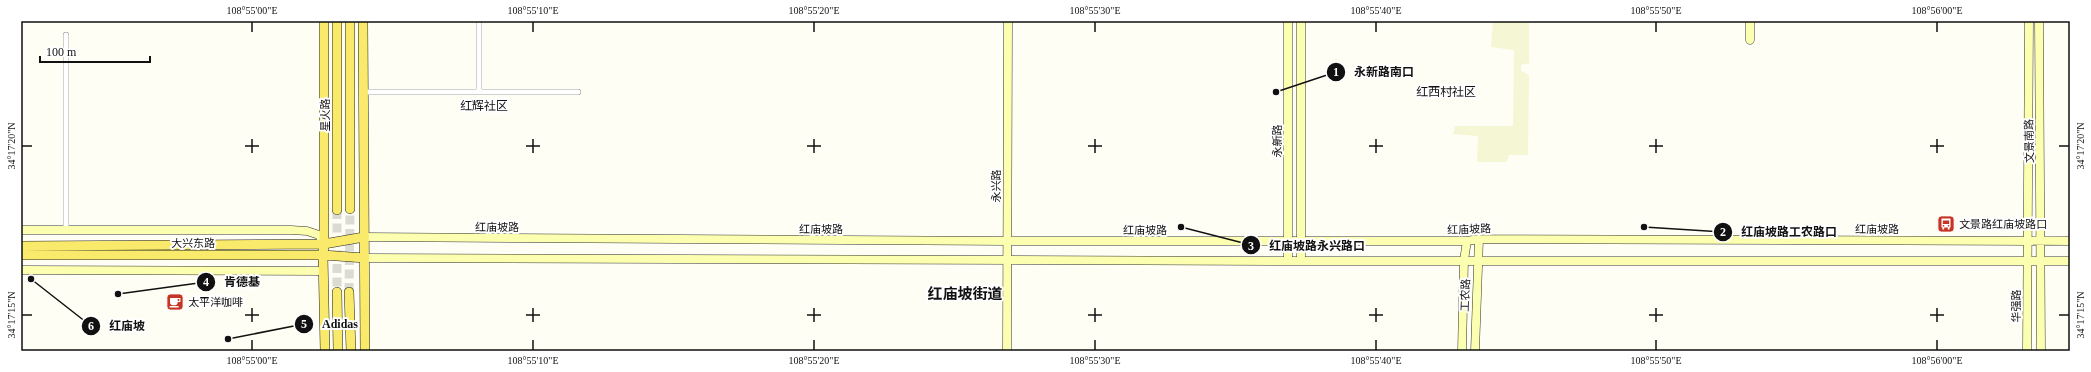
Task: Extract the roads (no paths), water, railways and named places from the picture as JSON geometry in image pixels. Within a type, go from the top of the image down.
[{"type":"main road","points":[[324,21],[324,244],[322,255],[325,351]]},
{"type":"main road","name":"星火路","points":[[337,21],[337,210]]},
{"type":"main road","points":[[350,21],[350,209]]},
{"type":"main road","points":[[363,21],[365,351]]},
{"type":"main road","name":"永兴路","points":[[1007,351],[1006,241],[1008,21]]},
{"type":"main road","name":"永新路","points":[[1288,21],[1288,261]]},
{"type":"main road","points":[[1301,21],[1301,261]]},
{"type":"main road","points":[[1750,21],[1750,40]]},
{"type":"main road","name":"文景南路","points":[[2027,261],[2029,21]]},
{"type":"main road","name":"文景南路","points":[[2038,21],[2042,261]]},
{"type":"main road","points":[[21,230],[291,230],[307,231],[319,235],[324,244]]},
{"type":"main road","name":"大兴东路","points":[[21,246],[324,244],[364,237]]},
{"type":"main road","name":"红庙坡路","points":[[364,237],[1006,241],[1467,241],[1479,239],[2070,240]]},
{"type":"main road","name":"工农路","points":[[1475,351],[1479,239]]},
{"type":"main road","name":"工农路","points":[[1462,351],[1464,260],[1467,241]]},
{"type":"main road","name":"大兴东路","points":[[21,255],[322,255],[365,258]]},
{"type":"main road","points":[[365,258],[1288,261],[2070,261]]},
{"type":"main road","name":"华强路","points":[[2027,261],[2027,351]]},
{"type":"main road","points":[[2041,351],[2042,261]]},
{"type":"main road","points":[[21,270],[323,271]]},
{"type":"main road","points":[[337,292],[338,351]]},
{"type":"main road","points":[[349,292],[351,351]]},
{"type":"street","points":[[478,92],[479,21]]},
{"type":"street","points":[[66,35],[66,230]]},
{"type":"street","points":[[364,92],[578,92]]},
{"type":"tunnel","points":[[349,292],[350,209]]},
{"type":"tunnel","points":[[337,210],[337,292]]},
{"type":"place","name":"永新路南口","points":[[1276,92]]},
{"type":"place","name":"文景路红庙坡路口","points":[[1946,224]]},
{"type":"place","name":"红庙坡路永兴路口","points":[[1181,227]]},
{"type":"place","name":"红庙坡路工农路口","points":[[1644,227]]},
{"type":"place","name":"红庙坡","points":[[31,279]]},
{"type":"place","name":"肯德基","points":[[118,294]]},
{"type":"place","name":"太平洋咖啡","points":[[175,302]]},
{"type":"place","name":"Adidas","points":[[228,339]]},
{"type":"district","name":"红西村社区","points":[[1446,92]]},
{"type":"district","name":"红辉社区","points":[[484,106]]},
{"type":"district","name":"红庙坡街道","points":[[965,294]]}]
